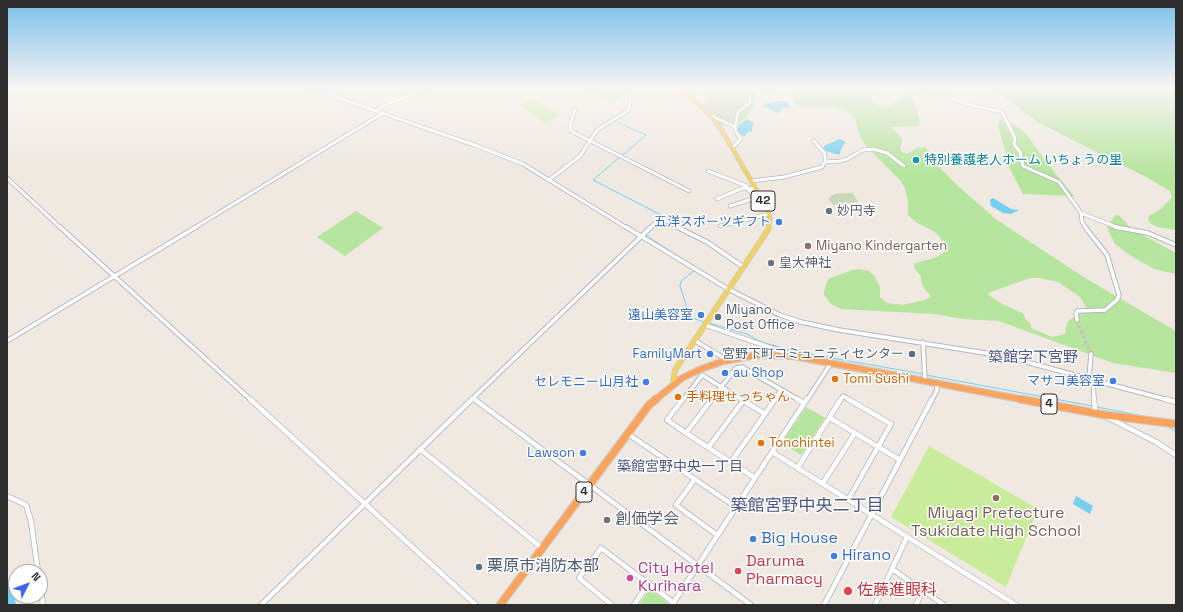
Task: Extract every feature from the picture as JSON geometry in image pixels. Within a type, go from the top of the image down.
[{"type":"highway","name":"4","points":[[500,605],[649,405],[673,384],[701,369],[727,360],[757,355],[794,356],[925,377],[937,383],[1094,409],[1105,415],[1176,424]]},
{"type":"main road","name":"42","points":[[673,384],[675,370],[728,290],[742,266],[768,230],[770,219],[769,214],[751,181],[732,148],[711,117]]},
{"type":"street","points":[[7,340],[377,117]]},
{"type":"street","points":[[393,117],[514,159],[728,290],[756,305],[801,322],[839,330],[923,342],[1004,356],[1176,402]]},
{"type":"street","points":[[574,117],[570,129],[590,141],[689,191]]},
{"type":"street","points":[[549,180],[580,156],[597,130],[619,117]]},
{"type":"street","points":[[713,117],[736,127]]},
{"type":"street","points":[[732,148],[741,139],[736,132],[737,117]]},
{"type":"street","points":[[1004,117],[1015,138],[1014,144],[1020,152],[1023,166],[1059,182],[1076,208],[1081,212],[1116,227],[1148,233],[1176,245]]},
{"type":"street","points":[[751,181],[784,177],[822,167],[825,162],[825,154],[814,141]]},
{"type":"street","points":[[825,162],[840,161],[864,150],[873,149],[887,153],[904,166]]},
{"type":"street","points":[[708,172],[747,186],[747,189],[755,198],[730,206]]},
{"type":"street","points":[[7,178],[476,605]]},
{"type":"street","points":[[717,199],[743,188],[755,189]]},
{"type":"street","points":[[1078,320],[1076,313],[1078,311],[1105,310],[1117,300],[1119,295],[1107,255],[1082,222],[1081,212]]},
{"type":"street","points":[[720,226],[769,214]]},
{"type":"street","points":[[260,605],[640,236],[662,218],[707,242],[742,266]]},
{"type":"street","points":[[706,323],[783,350],[794,356]]},
{"type":"street","points":[[694,340],[727,360]]},
{"type":"street","points":[[923,342],[925,377]]},
{"type":"street","points":[[1092,354],[1091,379],[1094,409]]},
{"type":"street","points":[[612,605],[579,578],[601,548],[648,583],[673,604],[804,403],[832,363]]},
{"type":"street","points":[[686,433],[736,368],[742,367],[804,403]]},
{"type":"street","points":[[755,478],[667,420],[702,376],[765,414]]},
{"type":"street","points":[[824,605],[937,390],[937,383]]},
{"type":"street","points":[[731,462],[781,390]]},
{"type":"street","points":[[798,467],[843,396],[891,424],[848,500]]},
{"type":"street","points":[[473,398],[751,605]]},
{"type":"street","points":[[708,448],[743,401]]},
{"type":"street","points":[[1105,415],[1176,455]]},
{"type":"street","points":[[830,418],[900,460]]},
{"type":"street","points":[[627,433],[736,507]]},
{"type":"street","points":[[823,483],[854,433]]},
{"type":"street","points":[[420,449],[542,548]]},
{"type":"street","points":[[772,452],[1016,605]]},
{"type":"street","points":[[695,480],[676,505],[717,535]]},
{"type":"street","points":[[7,496],[26,506],[31,521],[37,564]]},
{"type":"street","points":[[875,605],[907,537]]},
{"type":"street","points":[[892,569],[944,605]]},
{"type":"street","points":[[634,605],[648,583]]},
{"type":"street","points":[[916,605],[923,590]]},
{"type":"green space","points":[[536,117],[556,117],[545,123]]},
{"type":"green space","points":[[709,117],[747,117],[738,124],[727,127],[712,121]]},
{"type":"green space","points":[[717,117],[734,117],[731,124]]},
{"type":"green space","points":[[853,117],[918,117],[920,122],[919,126],[891,127],[902,138],[900,147],[901,151],[907,154],[917,148],[926,147],[935,163],[959,187],[997,220],[1085,278],[1176,331],[1176,373],[1113,363],[999,321],[963,319],[934,314],[841,309],[831,304],[824,295],[828,279],[859,269],[869,271],[874,275],[880,287],[880,297],[887,303],[902,305],[925,300],[931,296],[923,287],[920,275],[914,268],[914,265],[916,263],[937,257],[943,253],[946,246],[935,232],[916,222],[908,215],[908,202],[905,188],[900,180],[866,146],[858,132],[856,121]],"holes":[[[1030,278],[1039,278],[1058,282],[1080,297],[1087,309],[1067,323],[1065,334],[1052,337],[1031,328],[1030,323],[1026,320],[1023,313],[1002,304],[988,293]]]},
{"type":"green space","points":[[1030,117],[1176,117],[1176,230],[1157,227],[1150,223],[1148,219],[1149,216],[1161,209],[1172,197],[1170,191],[1146,177],[1039,123]]},
{"type":"green space","points":[[1003,119],[1022,130],[1027,135],[1050,167],[1074,196],[1023,194],[1010,169],[998,125],[999,121]]},
{"type":"green space","points":[[853,193],[858,202],[833,205],[828,198],[831,198],[831,196],[835,194]]},
{"type":"green space","points":[[356,211],[383,228],[345,256],[317,237]]},
{"type":"green space","points":[[1116,215],[1120,216],[1129,226],[1139,233],[1176,253],[1176,274],[1154,269],[1131,256],[1115,244],[1107,226]]},
{"type":"green space","points":[[806,407],[825,418],[801,455],[782,443]]},
{"type":"green space","points":[[929,446],[1038,509],[1006,587],[891,517]]},
{"type":"green space","points":[[650,589],[669,604],[669,605],[639,605]]},
{"type":"water","points":[[746,119],[753,122],[752,131],[748,132],[744,137],[737,130],[739,125]]},
{"type":"water","points":[[840,139],[846,142],[843,145],[839,155],[826,151],[823,148],[825,145]]},
{"type":"water","points":[[993,198],[1011,209],[1019,210],[1011,214],[1003,213],[991,206],[990,200]]},
{"type":"water","points":[[1076,496],[1093,506],[1090,514],[1073,504]]},
{"type":"waterway","points":[[619,123],[646,135],[623,155]]},
{"type":"waterway","points":[[620,157],[593,180],[665,217],[645,235],[697,268]]},
{"type":"waterway","points":[[695,270],[681,281],[680,286],[690,317],[704,322]]},
{"type":"waterway","points":[[709,323],[747,334],[759,341],[792,351],[923,374]]},
{"type":"waterway","points":[[926,375],[1092,406]]},
{"type":"waterway","points":[[1097,407],[1153,418]]},
{"type":"waterway","points":[[1169,427],[1176,432]]},
{"type":"waterway","points":[[7,588],[11,596],[12,605]]},
{"type":"tunnel","points":[[1077,320],[1091,354]]},
{"type":"place","name":"特別養護老人ホーム いちょうの里","points":[[916,160]]},
{"type":"place","name":"妙円寺","points":[[829,211]]},
{"type":"place","name":"五洋スポーツギフト","points":[[779,222]]},
{"type":"place","name":"Miyano Kindergarten","points":[[808,246]]},
{"type":"place","name":"皇大神社","points":[[771,263]]},
{"type":"place","name":"遠山美容室","points":[[701,315]]},
{"type":"place","name":"Miyano Post Office","points":[[718,317]]},
{"type":"place","name":"FamilyMart","points":[[710,354]]},
{"type":"place","name":"宮野下町コミュニティセンター","points":[[912,354]]},
{"type":"place","name":"au Shop","points":[[725,373]]},
{"type":"place","name":"Tomi Sushi","points":[[835,379]]},
{"type":"place","name":"マサコ美容室","points":[[1113,381]]},
{"type":"place","name":"セレモニー山月社","points":[[646,382]]},
{"type":"place","name":"手料理せっちゃん","points":[[678,397]]},
{"type":"place","name":"Tonchintei","points":[[761,443]]},
{"type":"place","name":"Lawson","points":[[583,453]]},
{"type":"place","name":"Miyagi Prefecture Tsukidate High School","points":[[996,498]]},
{"type":"place","name":"創価学会","points":[[607,520]]},
{"type":"place","name":"Big House","points":[[753,539]]},
{"type":"place","name":"Hirano","points":[[834,556]]},
{"type":"place","name":"栗原市消防本部","points":[[479,567]]},
{"type":"place","name":"Daruma Pharmacy","points":[[738,571]]},
{"type":"place","name":"City Hotel Kurihara","points":[[630,578]]},
{"type":"place","name":"佐藤進眼科","points":[[848,591]]},
{"type":"district","name":"築館字下宮野","points":[[1033,358]]},
{"type":"district","name":"築館宮野中央一丁目","points":[[680,467]]},
{"type":"district","name":"築館宮野中央二丁目","points":[[807,506]]}]
